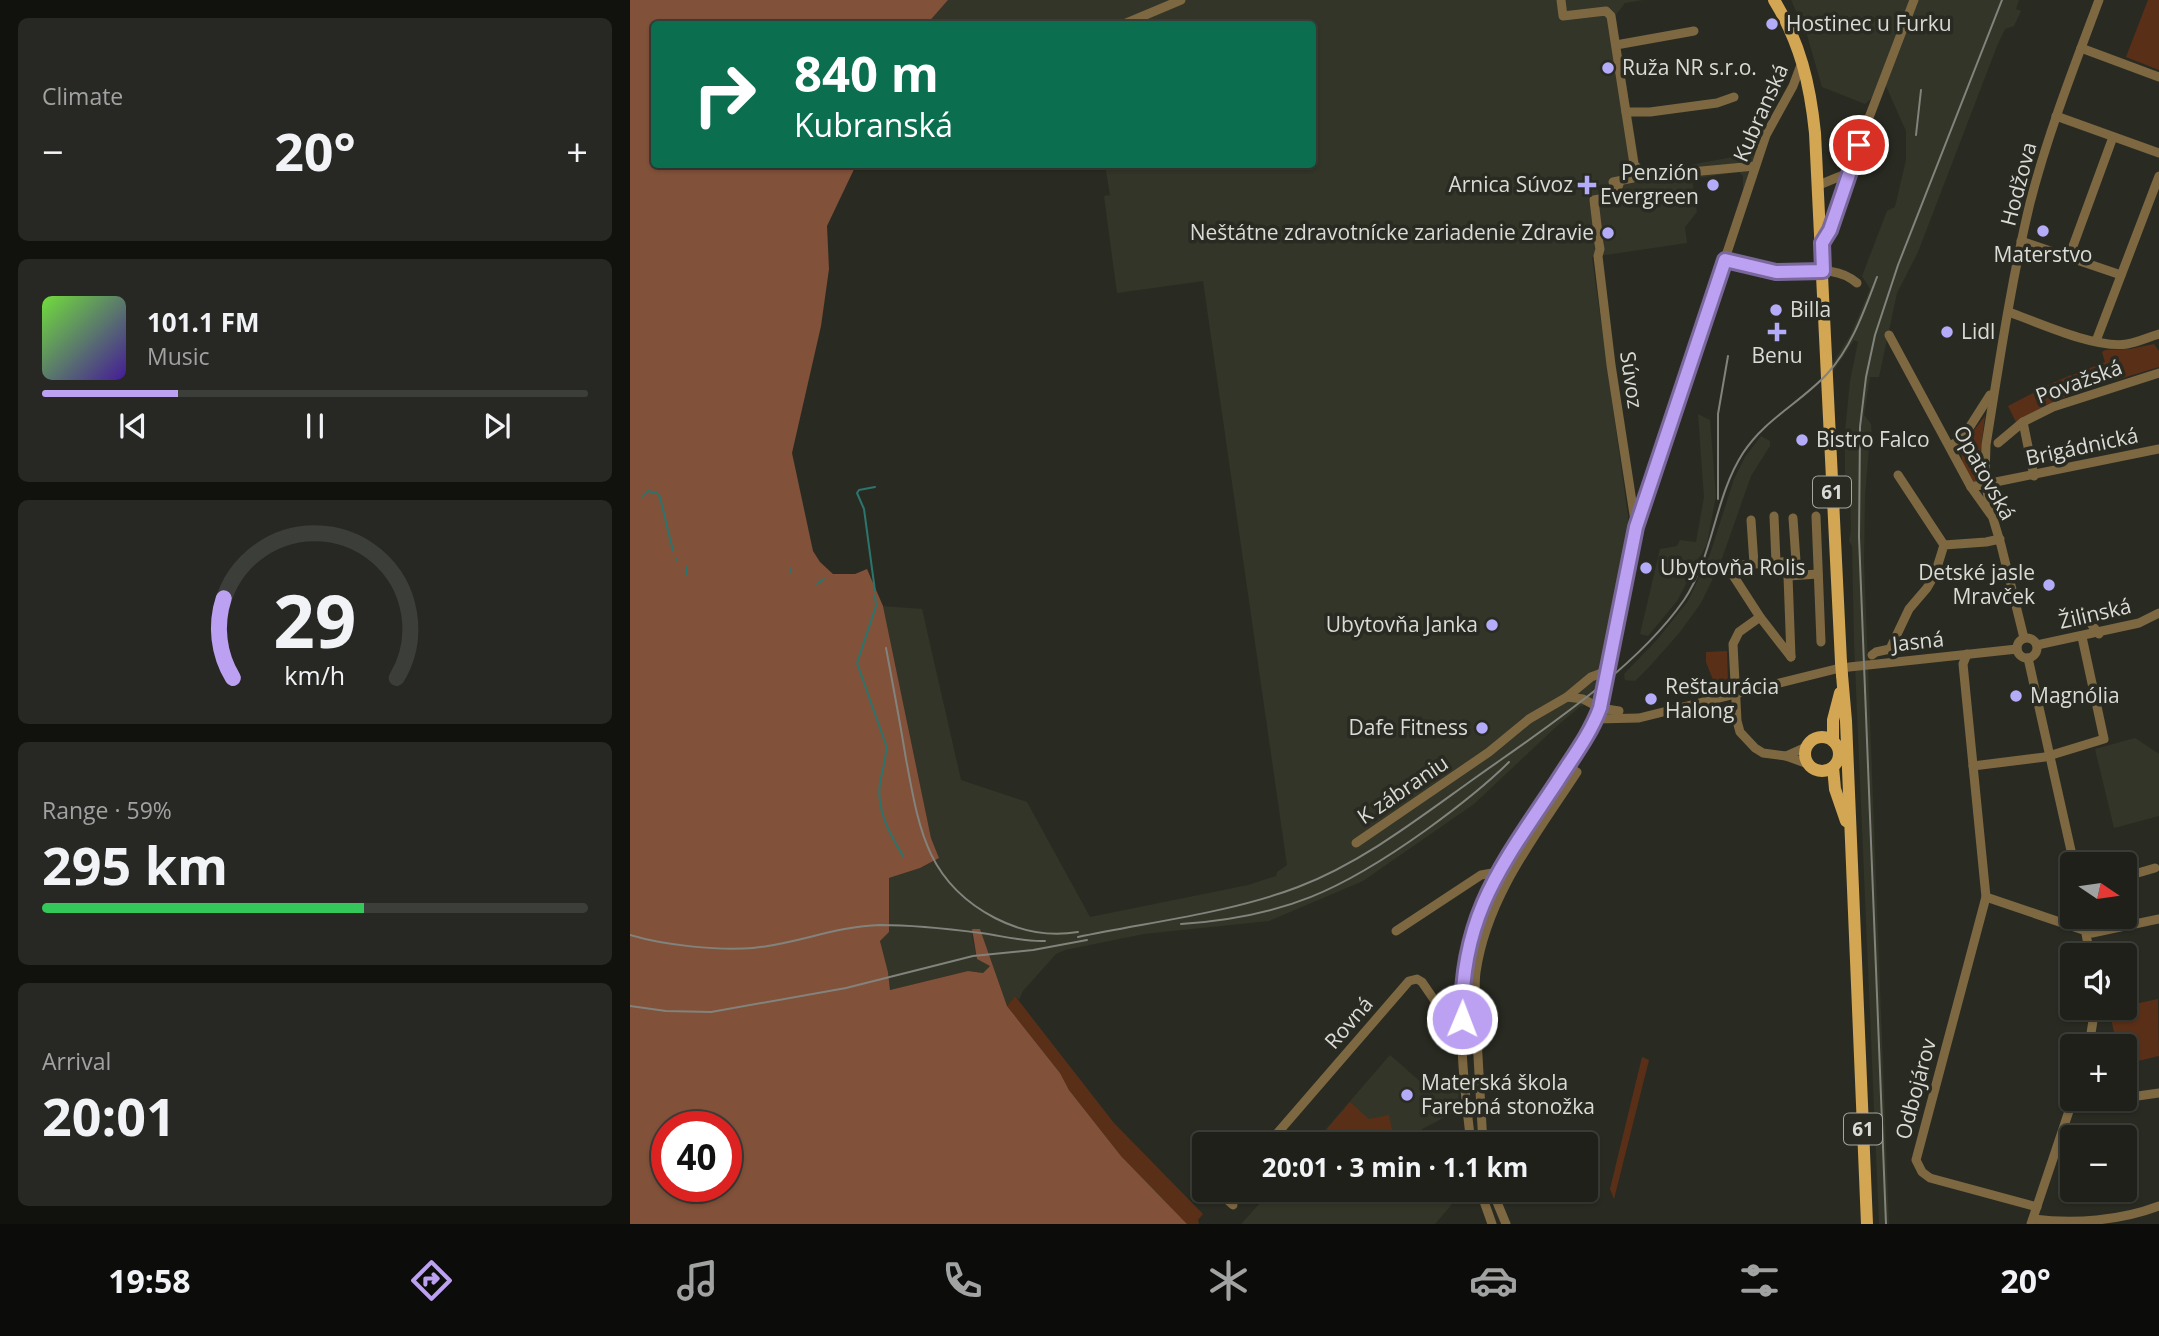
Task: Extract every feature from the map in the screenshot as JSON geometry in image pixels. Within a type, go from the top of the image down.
[{"type":"main road","name":"61","points":[[1774,0],[1803,61],[1811,100],[1819,185],[1846,721],[1867,1224]]},
{"type":"main road","name":"61","points":[[1842,674],[1827,739],[1839,754],[1827,769],[1844,812],[1849,839]]},
{"type":"main road","points":[[1827,739],[1810,742],[1805,756],[1808,764],[1827,769]]},
{"type":"street","points":[[1131,21],[1181,0]]},
{"type":"street","points":[[1561,0],[1563,16],[1606,11],[1611,16],[1634,164],[1642,174]]},
{"type":"street","points":[[1822,243],[1830,230],[1848,173],[1914,0]]},
{"type":"street","name":"Hodžova","points":[[1992,516],[1986,485],[1986,445],[2021,241],[2056,116],[2099,0]]},
{"type":"street","points":[[1616,45],[1694,31]]},
{"type":"street","points":[[2081,48],[2159,77]]},
{"type":"street","name":"Kubranská","points":[[1470,1132],[1462,1019],[1464,973],[1477,917],[1497,872],[1596,719],[1636,527],[1755,166],[1770,126],[1791,90],[1803,61]]},
{"type":"street","points":[[1626,112],[1650,112],[1717,103],[1734,97]]},
{"type":"street","points":[[2056,116],[2159,153]]},
{"type":"street","points":[[2069,257],[2113,137]]},
{"type":"street","name":"Súvoz","points":[[1636,527],[1611,365],[1594,200],[1615,196],[1616,181],[1642,174],[1648,176],[1755,166]]},
{"type":"street","points":[[1819,185],[1848,173]]},
{"type":"street","points":[[2096,341],[2159,176]]},
{"type":"street","points":[[2021,241],[2121,275]]},
{"type":"street","points":[[1725,260],[1776,272],[1839,272],[1857,283]]},
{"type":"street","name":"Považská","points":[[2009,312],[2096,341],[2126,344],[2159,334]]},
{"type":"street","name":"Opatovská","points":[[1889,335],[1971,487],[1992,516],[2024,638]]},
{"type":"street","name":"Považská","points":[[2034,476],[2023,422],[2053,407],[2159,373]]},
{"type":"street","name":"Hodžova","points":[[1950,446],[1962,439],[1984,408],[1996,384]]},
{"type":"street","points":[[1998,443],[2023,422]]},
{"type":"street","name":"Brigádnická","points":[[1971,487],[2159,449]]},
{"type":"street","points":[[1898,475],[1944,545]]},
{"type":"street","points":[[1774,516],[1776,562]]},
{"type":"street","points":[[1816,516],[1821,642]]},
{"type":"street","points":[[1793,518],[1796,561],[1724,565],[1791,657],[1788,576],[1818,574]]},
{"type":"street","points":[[1751,520],[1754,564]]},
{"type":"street","points":[[1944,545],[2000,539]]},
{"type":"street","points":[[1872,655],[1889,649],[1909,609],[1935,574],[1944,545]]},
{"type":"street","points":[[2081,611],[2099,634]]},
{"type":"street","name":"Žilinská","points":[[2037,645],[2099,634],[2139,623],[2159,613]]},
{"type":"street","points":[[1760,617],[1744,627],[1735,639],[1733,653],[1737,721],[1747,741],[1763,753],[1786,756],[1808,764]]},
{"type":"street","points":[[1771,631],[1791,633]]},
{"type":"street","points":[[1973,766],[2049,755],[2104,739],[2082,637]]},
{"type":"street","points":[[2024,638],[2033,640],[2037,645],[2035,654],[2028,658],[2019,655],[2018,642],[2024,638]]},
{"type":"street","name":"Jasná","points":[[1596,719],[1639,718],[1822,672],[2017,649]]},
{"type":"street","points":[[1968,654],[1963,664],[1986,897],[2060,921]]},
{"type":"street","points":[[2028,658],[2071,852]]},
{"type":"street","name":"K zábraniu","points":[[1356,843],[1489,752],[1529,719],[1567,697],[1591,677],[1607,671]]},
{"type":"street","points":[[1604,685],[1608,700],[1619,711]]},
{"type":"street","points":[[1567,697],[1583,699],[1600,708],[1639,718]]},
{"type":"street","points":[[1786,756],[1806,747]]},
{"type":"street","name":"Kubranská","points":[[1482,1132],[1476,975],[1489,920],[1513,869],[1577,772],[1567,766]]},
{"type":"street","points":[[1537,812],[1546,818]]},
{"type":"street","points":[[1503,863],[1513,869]]},
{"type":"street","points":[[2137,873],[2155,868]]},
{"type":"street","points":[[1396,931],[1481,875],[1497,872]]},
{"type":"street","name":"Odbojárov","points":[[1986,897],[1916,1160],[1922,1172],[1930,1178],[2037,1207]]},
{"type":"street","points":[[1477,917],[1489,920]]},
{"type":"street","points":[[2137,924],[2159,919]]},
{"type":"street","points":[[2085,929],[2092,933],[2111,929]]},
{"type":"street","points":[[2085,929],[2088,943]]},
{"type":"street","points":[[1464,973],[1476,975]]},
{"type":"street","name":"Rovná","points":[[1278,1132],[1409,981],[1417,979],[1422,982],[1448,1020],[1462,1019]]},
{"type":"street","points":[[1463,1035],[1477,1034]]},
{"type":"street","points":[[1466,1094],[1480,1092]]},
{"type":"street","points":[[2137,1096],[2159,1093]]},
{"type":"street","points":[[2068,1111],[2032,1221],[2099,1220],[2131,1216],[2159,1206]]},
{"type":"street","points":[[1484,1202],[1492,1224]]},
{"type":"street","points":[[1496,1202],[1506,1224]]},
{"type":"street","points":[[1487,1211],[1498,1207]]},
{"type":"shaded area","points":[[630,0],[948,0],[930,21],[651,21],[651,168],[855,168],[827,226],[829,269],[821,326],[792,453],[813,551],[833,574],[855,574],[867,569],[883,606],[931,838],[939,858],[920,868],[889,878],[889,932],[880,941],[890,990],[968,971],[983,973],[990,966],[977,959],[972,929],[980,929],[1007,1006],[1121,1156],[1187,1224],[630,1224]]},
{"type":"shaded area","points":[[948,0],[1643,0],[1625,3],[1615,16],[1639,162],[1643,167],[1656,171],[1755,153],[1743,190],[1743,176],[1739,172],[1692,179],[1697,212],[1685,227],[1687,243],[1592,257],[1630,530],[1599,695],[1558,725],[1474,804],[1363,881],[1269,921],[1144,934],[1065,950],[1056,954],[1023,991],[1019,1000],[1015,996],[1007,1006],[980,929],[972,935],[977,959],[990,966],[983,973],[968,971],[890,990],[880,941],[889,932],[889,878],[920,868],[939,858],[931,838],[883,606],[922,609],[961,780],[1027,802],[1090,917],[1248,885],[1276,876],[1277,872],[1287,865],[1203,281],[1117,293],[1104,196],[1110,195],[1106,168],[1316,168],[1316,21],[930,21]]},
{"type":"shaded area","points":[[1791,0],[2019,0],[2016,9],[2021,11],[2014,26],[2005,29],[1997,46],[1918,252],[1897,293],[1879,377],[1870,377],[1864,415],[1871,424],[1872,438],[1865,495],[1864,562],[1889,1224],[1879,1224],[1852,546],[1849,541],[1850,492],[1849,485],[1845,485],[1845,432],[1850,381],[1858,342],[1854,340],[1833,372],[1833,363],[1851,334],[1870,289],[1862,276],[1887,211],[1895,207],[1906,160],[1906,131],[1886,86],[1865,104],[1822,87],[1807,35]]},
{"type":"shaded area","points":[[2148,0],[2159,0],[2159,70],[2126,57]]},
{"type":"shaded area","points":[[2154,344],[2159,351],[2159,367],[2116,380],[2111,378],[2080,390],[2073,375],[2105,362],[2102,352],[2105,350]]},
{"type":"shaded area","points":[[2071,375],[2079,391],[2046,405],[2039,389]]},
{"type":"shaded area","points":[[2035,392],[2043,408],[2016,422],[2008,406]]},
{"type":"shaded area","points":[[1698,414],[1710,420],[1716,496],[1707,544],[1677,601],[1648,636],[1640,634],[1660,549],[1677,546],[1680,540],[1696,542],[1704,497]]},
{"type":"shaded area","points":[[1985,416],[1980,482],[1972,483],[1963,462],[1963,447]]},
{"type":"shaded area","points":[[1761,436],[1770,441],[1770,446],[1751,476],[1720,564],[1701,603],[1650,666],[1635,681],[1625,680],[1624,674],[1656,641],[1688,601],[1710,554],[1734,479],[1745,457]]},
{"type":"shaded area","points":[[1727,651],[1728,682],[1715,685],[1706,662],[1706,652]]},
{"type":"shaded area","points":[[2135,738],[2159,754],[2159,816],[2114,828],[2095,749]]},
{"type":"shaded area","points":[[1015,996],[1114,1123],[1203,1214],[1198,1220],[1199,1224],[1187,1224],[1121,1156],[1007,1006]]},
{"type":"shaded area","points":[[2158,999],[2159,1056],[2137,1061],[2137,1034],[2114,1034],[2111,1020],[2137,1020],[2137,1003]]},
{"type":"shaded area","name":"Materská škola Farebná stonožka","points":[[1390,1055],[1424,1085],[1432,1077],[1444,1089],[1458,1082],[1459,1110],[1420,1132],[1323,1132]]},
{"type":"shaded area","points":[[1642,1057],[1649,1060],[1614,1199],[1610,1189]]},
{"type":"shaded area","points":[[1350,1102],[1369,1119],[1389,1115],[1393,1132],[1331,1132],[1327,1129]]},
{"type":"shaded area","points":[[1261,1202],[1454,1202],[1435,1224],[1241,1224]]},
{"type":"waterway","points":[[875,487],[859,490],[857,493],[864,509],[875,591]]},
{"type":"waterway","points":[[643,496],[648,491],[657,493],[660,497],[673,551]]},
{"type":"waterway","points":[[686,567],[687,575]]},
{"type":"waterway","points":[[817,584],[824,579]]},
{"type":"waterway","points":[[875,595],[876,606],[857,663],[886,745],[879,793],[882,812],[903,856]]},
{"type":"railway","points":[[1886,1224],[1859,537],[1860,427],[1866,377],[1875,335],[1898,265],[2002,0]]},
{"type":"railway","points":[[1916,135],[1921,90]]},
{"type":"railway","points":[[1078,937],[1245,904],[1322,877],[1368,852],[1412,823],[1559,718],[1615,674],[1641,650],[1684,600],[1702,564],[1733,470],[1743,453],[1762,430],[1817,384],[1836,363],[1856,328],[1877,277]]},
{"type":"railway","points":[[1718,499],[1718,414],[1728,356]]},
{"type":"railway","points":[[886,648],[916,808],[930,851],[940,870],[954,888],[972,904],[1005,923],[1046,933],[1078,932]]},
{"type":"railway","points":[[1181,924],[1251,915],[1311,897],[1339,884],[1426,830],[1469,798],[1509,762]]},
{"type":"railway","points":[[630,935],[674,944],[739,949],[769,946],[848,928],[880,925],[944,929],[1045,941]]},
{"type":"railway","points":[[630,1006],[666,1011],[711,1012],[846,988],[973,956],[1033,950],[1087,940]]},
{"type":"place","name":"Hostinec u Furku","points":[[1772,24]]},
{"type":"place","name":"Ruža NR s.r.o.","points":[[1608,68]]},
{"type":"place","name":"Arnica Súvoz","points":[[1587,185]]},
{"type":"place","name":"Penzión Evergreen","points":[[1713,185]]},
{"type":"place","name":"Materstvo","points":[[2043,231]]},
{"type":"place","name":"Neštátne zdravotnícke zariadenie Zdravie","points":[[1608,233]]},
{"type":"place","name":"Billa","points":[[1776,310]]},
{"type":"place","name":"Benu","points":[[1777,332]]},
{"type":"place","name":"Lidl","points":[[1947,332]]},
{"type":"place","name":"Bistro Falco","points":[[1802,440]]},
{"type":"place","name":"Ubytovňa Rolis","points":[[1646,568]]},
{"type":"place","name":"Detské jasle Mravček","points":[[2049,585]]},
{"type":"place","name":"Ubytovňa Janka","points":[[1492,625]]},
{"type":"place","name":"Magnólia","points":[[2016,696]]},
{"type":"place","name":"Reštaurácia Halong","points":[[1651,699]]},
{"type":"place","name":"Dafe Fitness","points":[[1482,728]]},
{"type":"place","name":"Materská škola Farebná stonožka","points":[[1407,1095]]},
{"type":"route","points":[[1462,1019],[1465,964],[1483,900],[1503,863],[1588,734],[1600,708],[1636,527],[1725,260],[1776,272],[1823,271],[1822,243],[1830,230],[1859,145]]}]
